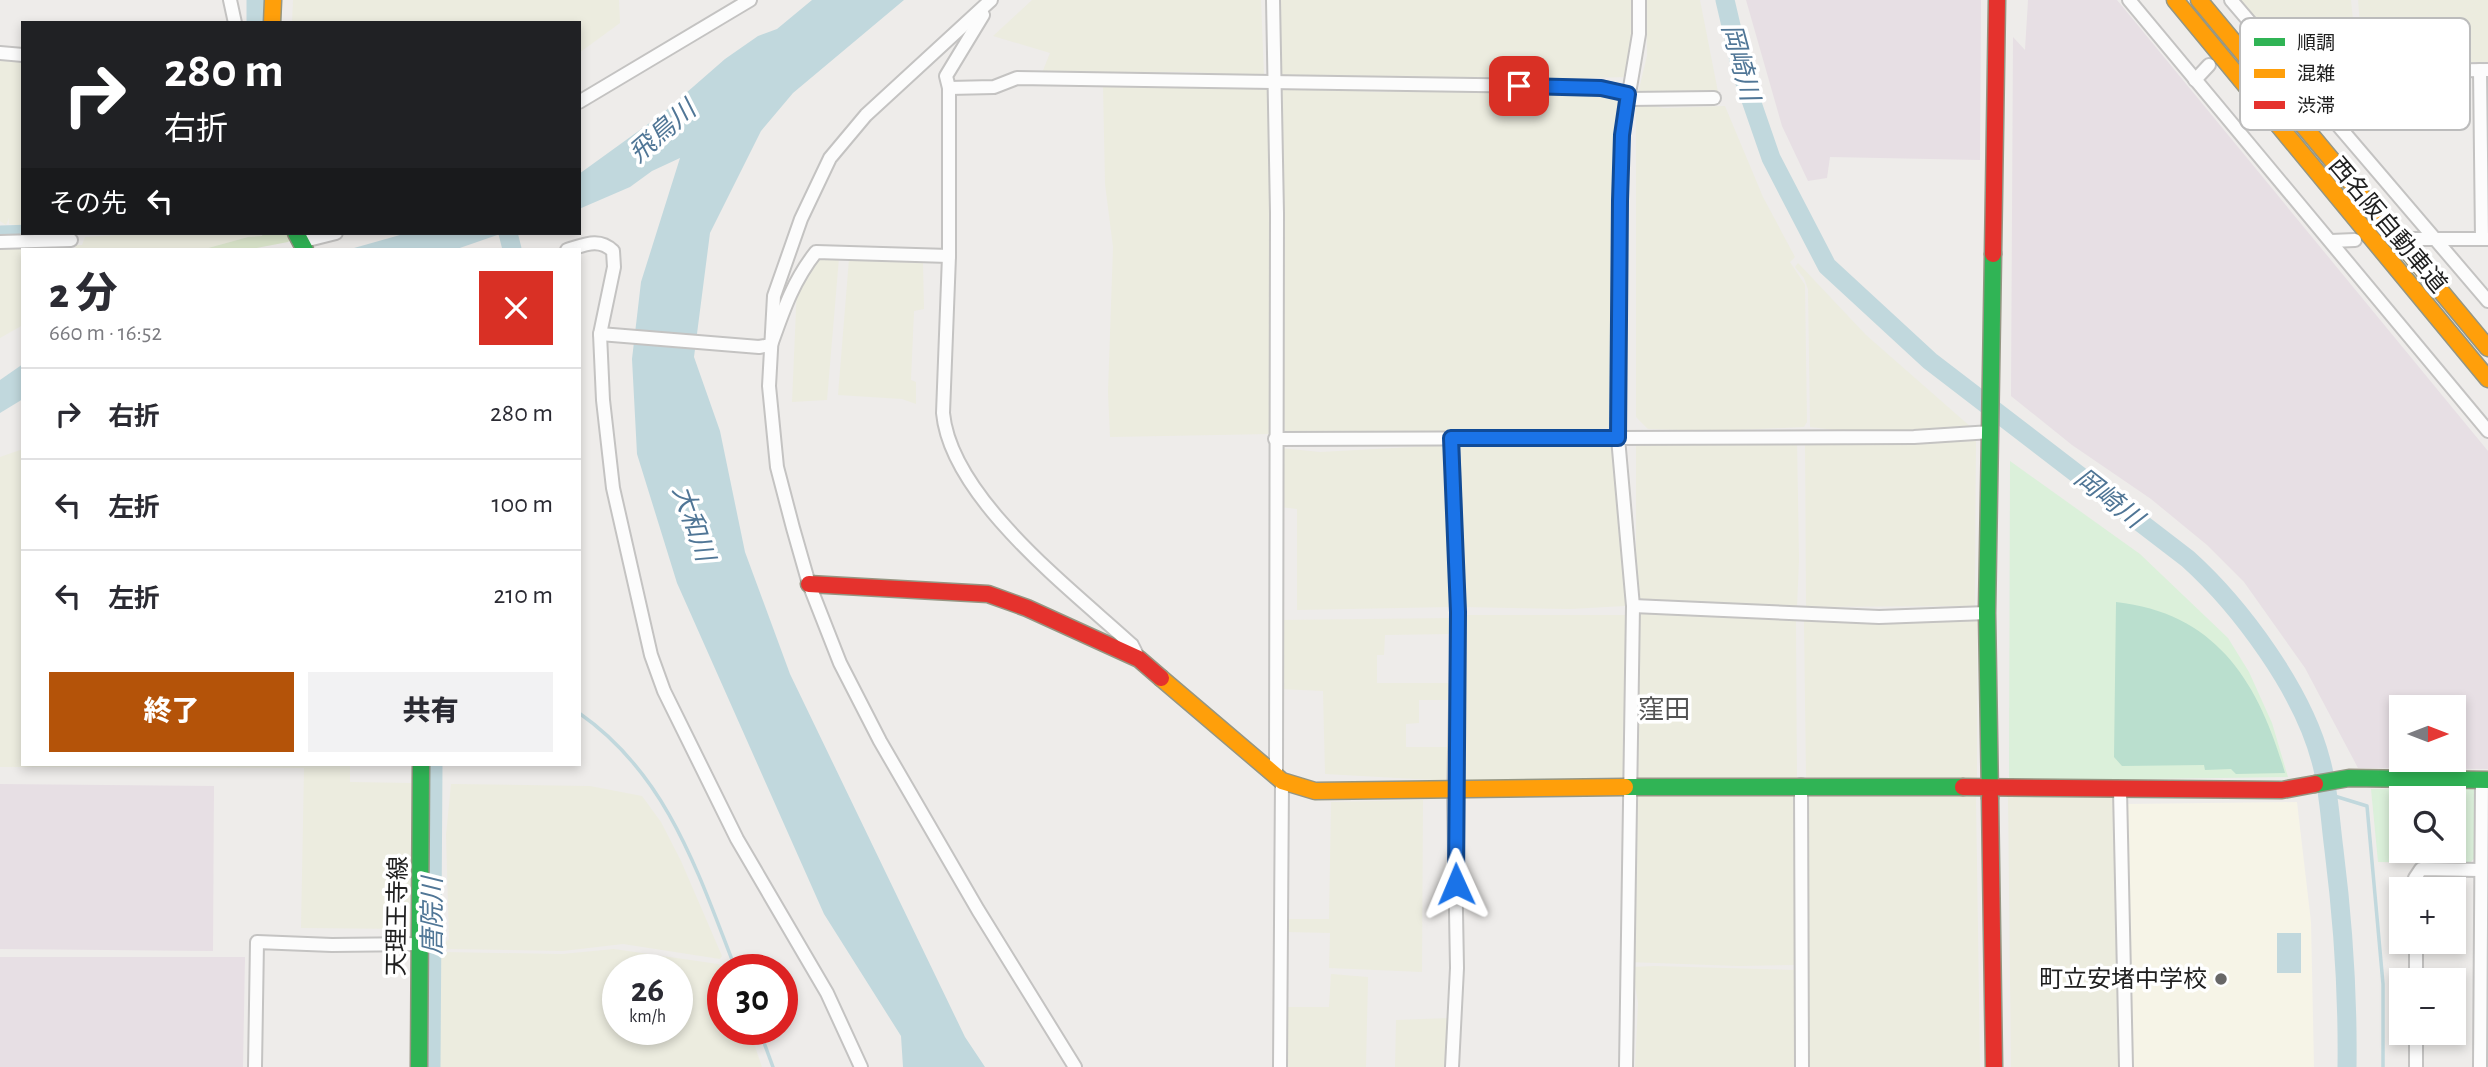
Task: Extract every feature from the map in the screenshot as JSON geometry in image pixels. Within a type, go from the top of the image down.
[{"type":"main road","points":[[272,21],[273,0]]},
{"type":"main road","points":[[1994,1067],[1987,613],[1997,0]]},
{"type":"main road","name":"西名阪自動車道","points":[[2175,0],[2240,79]]},
{"type":"main road","name":"西名阪自動車道","points":[[2199,0],[2240,49]]},
{"type":"main road","name":"西名阪自動車道","points":[[2282,130],[2488,379]]},
{"type":"main road","name":"西名阪自動車道","points":[[2307,130],[2488,348]]},
{"type":"main road","points":[[808,584],[988,594],[1139,659],[1279,778],[1315,791],[1801,785],[2282,790],[2343,779],[2485,780]]},
{"type":"main road","name":"天理王寺線","points":[[419,1067],[421,766]]},
{"type":"street","points":[[230,0],[235,21]]},
{"type":"street","points":[[581,101],[750,0]]},
{"type":"street","points":[[993,0],[946,76],[949,88],[949,256],[943,413],[945,436],[956,458],[1003,526],[1132,645],[1139,659]]},
{"type":"street","points":[[993,0],[866,115],[830,158],[801,219],[774,296],[765,346],[777,467],[808,584],[839,663],[880,741],[978,910],[1075,1067]]},
{"type":"street","points":[[1273,0],[1277,213],[1275,439],[1280,1067]]},
{"type":"street","points":[[1626,1067],[1633,606],[1618,438],[1620,201],[1622,135],[1639,34],[1639,0]]},
{"type":"street","points":[[2129,0],[2488,431]]},
{"type":"street","points":[[2231,0],[2243,18]]},
{"type":"street","points":[[0,53],[21,55]]},
{"type":"street","points":[[2195,80],[2209,65]]},
{"type":"street","points":[[2414,240],[2485,239],[2484,70]]},
{"type":"street","points":[[949,88],[994,87],[1017,78],[1274,81],[1601,88],[1628,96],[1714,97]]},
{"type":"street","points":[[2341,130],[2488,301]]},
{"type":"street","points":[[301,242],[328,235]]},
{"type":"street","points":[[0,242],[71,240]]},
{"type":"street","points":[[2332,241],[2355,240]]},
{"type":"street","points":[[574,248],[597,242],[606,244],[613,251],[614,267],[600,334],[613,488],[633,586],[651,655],[670,702],[737,839],[827,993],[861,1067]]},
{"type":"street","points":[[765,346],[799,274],[816,252],[949,256]]},
{"type":"street","points":[[600,334],[765,346]]},
{"type":"street","points":[[1275,439],[1914,437],[1991,432]]},
{"type":"street","points":[[1451,438],[1458,612],[1457,1003],[1452,1067]]},
{"type":"street","points":[[1633,606],[1879,617],[1987,613]]},
{"type":"street","points":[[2480,1067],[2484,1053],[2484,907],[2480,870],[2485,839],[2485,780]]},
{"type":"street","points":[[1801,785],[1801,1067]]},
{"type":"street","points":[[2120,790],[2126,1067]]},
{"type":"street","points":[[2416,877],[2421,869],[2480,870]]},
{"type":"street","points":[[255,1067],[257,942],[420,944]]},
{"type":"street","points":[[2416,1045],[2416,1067]]},
{"type":"shaded area","points":[[293,0],[619,0],[620,23],[581,52],[581,21],[292,21]]},
{"type":"shaded area","points":[[1032,0],[1261,0],[1264,76],[1188,72],[1042,73],[1050,53],[993,36]]},
{"type":"shaded area","points":[[1275,0],[1637,0],[1631,77],[1385,82],[1280,78]]},
{"type":"shaded area","points":[[1646,0],[1700,0],[1719,97],[1638,93],[1647,56]]},
{"type":"shaded area","points":[[1746,0],[1981,0],[1980,160],[1830,157],[1827,178],[1808,181],[1782,126]]},
{"type":"shaded area","points":[[2028,0],[2117,0],[2488,451],[2488,769],[2466,769],[2466,695],[2389,695],[2389,768],[2358,768],[2305,668],[2244,582],[2207,545],[2151,499],[2072,445],[2011,396],[2013,37],[2025,50]]},
{"type":"shaded area","points":[[2238,0],[2351,0],[2353,18],[2253,18]]},
{"type":"shaded area","points":[[2358,0],[2488,0],[2488,62],[2470,62],[2470,18],[2360,18]]},
{"type":"shaded area","points":[[0,57],[21,60],[21,226],[9,224],[9,218],[6,225],[0,221]]},
{"type":"shaded area","points":[[1103,84],[1269,87],[1273,180],[1271,434],[1110,437],[1108,392],[1113,247],[1105,184]]},
{"type":"shaded area","points":[[1280,88],[1382,92],[1453,88],[1625,93],[1625,427],[1572,431],[1285,436],[1282,371],[1284,174]]},
{"type":"shaded area","points":[[1636,102],[1664,108],[1725,106],[1763,197],[1795,257],[1790,262],[1805,285],[1807,422],[1804,427],[1714,431],[1648,429],[1636,417]]},
{"type":"shaded area","points":[[262,235],[208,248],[76,248],[75,245],[82,245],[85,237]]},
{"type":"shaded area","points":[[0,247],[42,248],[21,248],[21,326],[0,338]]},
{"type":"shaded area","points":[[816,257],[839,258],[827,400],[792,402],[797,286]]},
{"type":"shaded area","points":[[849,259],[923,263],[924,309],[914,311],[911,380],[916,382],[916,404],[902,399],[838,395]]},
{"type":"shaded area","points":[[1798,263],[1866,335],[1972,428],[1868,434],[1810,427],[1808,289],[1804,278],[1795,267]]},
{"type":"shaded area","points":[[1805,436],[1976,436],[1975,606],[1806,607]]},
{"type":"shaded area","points":[[1626,437],[1625,606],[1570,609],[1460,607],[1459,444]]},
{"type":"shaded area","points":[[1797,438],[1797,607],[1636,602],[1636,440]]},
{"type":"shaded area","points":[[1450,445],[1451,607],[1297,610],[1297,509],[1280,507],[1280,448],[1320,452]]},
{"type":"shaded area","points":[[21,450],[21,766],[350,766],[350,782],[411,783],[410,929],[301,928],[304,768],[0,767],[0,457]]},
{"type":"shaded area","points":[[1637,612],[1796,618],[1797,778],[1636,777]]},
{"type":"shaded area","points":[[1462,615],[1626,615],[1624,777],[1461,781]]},
{"type":"shaded area","points":[[1977,616],[1977,779],[1806,777],[1804,621]]},
{"type":"shaded area","points":[[1452,618],[1452,634],[1385,635],[1384,655],[1377,655],[1377,683],[1452,683],[1451,700],[1419,700],[1419,723],[1406,724],[1406,747],[1451,747],[1451,781],[1325,774],[1323,691],[1280,689],[1280,620]]},
{"type":"shaded area","points":[[0,784],[214,786],[213,951],[0,949]]},
{"type":"shaded area","points":[[451,784],[590,786],[642,796],[661,822],[681,861],[721,954],[707,954],[707,957],[623,944],[563,951],[444,949],[442,946],[449,939],[446,835]]},
{"type":"shaded area","points":[[1635,792],[1798,795],[1795,965],[1628,962]]},
{"type":"shaded area","points":[[1807,794],[1976,795],[1980,1067],[1808,1067]]},
{"type":"shaded area","points":[[2008,796],[2116,797],[2121,1067],[2011,1067]]},
{"type":"shaded area","points":[[1423,800],[1422,972],[1329,968],[1330,933],[1287,932],[1287,919],[1329,919],[1331,802]]},
{"type":"shaded area","name":"町立安堵中学校","points":[[2297,802],[2311,922],[2314,1067],[2131,1067],[2124,804]]},
{"type":"shaded area","points":[[614,949],[649,954],[602,954],[602,1045],[693,1045],[693,960],[707,962],[707,1045],[754,1045],[762,1067],[440,1067],[440,957],[443,952],[562,954]]},
{"type":"shaded area","points":[[0,957],[245,957],[243,1067],[0,1067]]},
{"type":"shaded area","points":[[1632,967],[1795,970],[1801,1067],[1635,1067],[1638,1003]]},
{"type":"shaded area","points":[[1331,974],[1368,977],[1366,1067],[1283,1067],[1285,1007],[1329,1007]]},
{"type":"shaded area","points":[[1449,1018],[1445,1067],[1395,1067],[1396,1020]]},
{"type":"green space","points":[[290,235],[292,238],[288,242],[256,248],[208,248],[248,237]]},
{"type":"green space","points":[[2010,461],[2140,554],[2228,638],[2249,672],[2272,723],[2288,777],[2009,781]]},
{"type":"green space","points":[[2116,602],[2151,609],[2181,621],[2207,637],[2229,658],[2247,682],[2262,710],[2285,773],[2236,774],[2231,769],[2205,770],[2204,765],[2122,766],[2114,757]]},
{"type":"green space","points":[[2466,788],[2472,788],[2476,792],[2476,856],[2470,863],[2466,863]]},
{"type":"green space","points":[[2371,789],[2389,789],[2389,862],[2378,862]]},
{"type":"water","points":[[812,0],[904,0],[793,93],[761,131],[710,233],[694,357],[720,431],[745,552],[790,674],[965,1037],[985,1067],[903,1067],[901,1036],[824,914],[677,583],[637,454],[632,359],[641,282],[680,158],[652,171],[630,187],[581,208],[581,173],[662,114],[725,59],[758,36],[777,29]]},
{"type":"water","points":[[400,235],[497,235],[460,248],[354,248]]},
{"type":"water","points":[[21,365],[21,400],[0,413],[0,380]]},
{"type":"water","points":[[2277,933],[2301,933],[2301,973],[2277,973]]},
{"type":"waterway","points":[[256,0],[256,21]]},
{"type":"waterway","name":"岡崎川","points":[[1725,0],[1743,77],[1771,158],[1827,266],[1930,361],[2188,559],[2229,601],[2285,679],[2312,734],[2326,783],[2342,931],[2347,1067]]},
{"type":"waterway","points":[[0,235],[21,234]]},
{"type":"waterway","name":"唐院川","points":[[508,235],[512,248]]},
{"type":"waterway","points":[[581,715],[610,738],[636,766],[658,796],[693,862],[730,954]]},
{"type":"waterway","name":"唐院川","points":[[431,1067],[433,766]]},
{"type":"waterway","points":[[2328,794],[2367,806],[2383,984],[2383,1067]]},
{"type":"waterway","points":[[765,1045],[773,1067]]},
{"type":"traffic: fast","points":[[297,235],[304,248]]},
{"type":"traffic: fast","points":[[1990,798],[1987,613],[1993,254]]},
{"type":"traffic: fast","points":[[419,1067],[421,766]]},
{"type":"traffic: fast","points":[[2315,784],[2349,778],[2488,780]]},
{"type":"traffic: fast","points":[[1625,787],[1963,787]]},
{"type":"traffic: slow","points":[[272,21],[273,0]]},
{"type":"traffic: slow","points":[[2175,0],[2240,79]]},
{"type":"traffic: slow","points":[[2199,0],[2240,49]]},
{"type":"traffic: slow","points":[[2282,130],[2488,379]]},
{"type":"traffic: slow","points":[[2307,130],[2488,348]]},
{"type":"traffic: slow","points":[[1161,678],[1282,781],[1315,791],[1625,787]]},
{"type":"traffic: jam","points":[[1993,254],[1997,0]]},
{"type":"traffic: jam","points":[[809,584],[988,594],[1027,608],[1139,659],[1161,678]]},
{"type":"traffic: jam","points":[[1963,787],[2282,790],[2315,784]]},
{"type":"traffic: jam","points":[[1990,798],[1994,1067]]},
{"type":"place","name":"町立安堵中学校","points":[[2221,979]]},
{"type":"district","name":"窪田","points":[[1664,709]]},
{"type":"route","points":[[1456,884],[1454,800],[1458,612],[1451,438],[1618,438],[1620,201],[1622,135],[1628,94],[1601,88],[1519,86]]},
{"type":"water label","name":"飛鳥川","points":[[662,131]]},
{"type":"water label","name":"大和川","points":[[694,523]]}]
